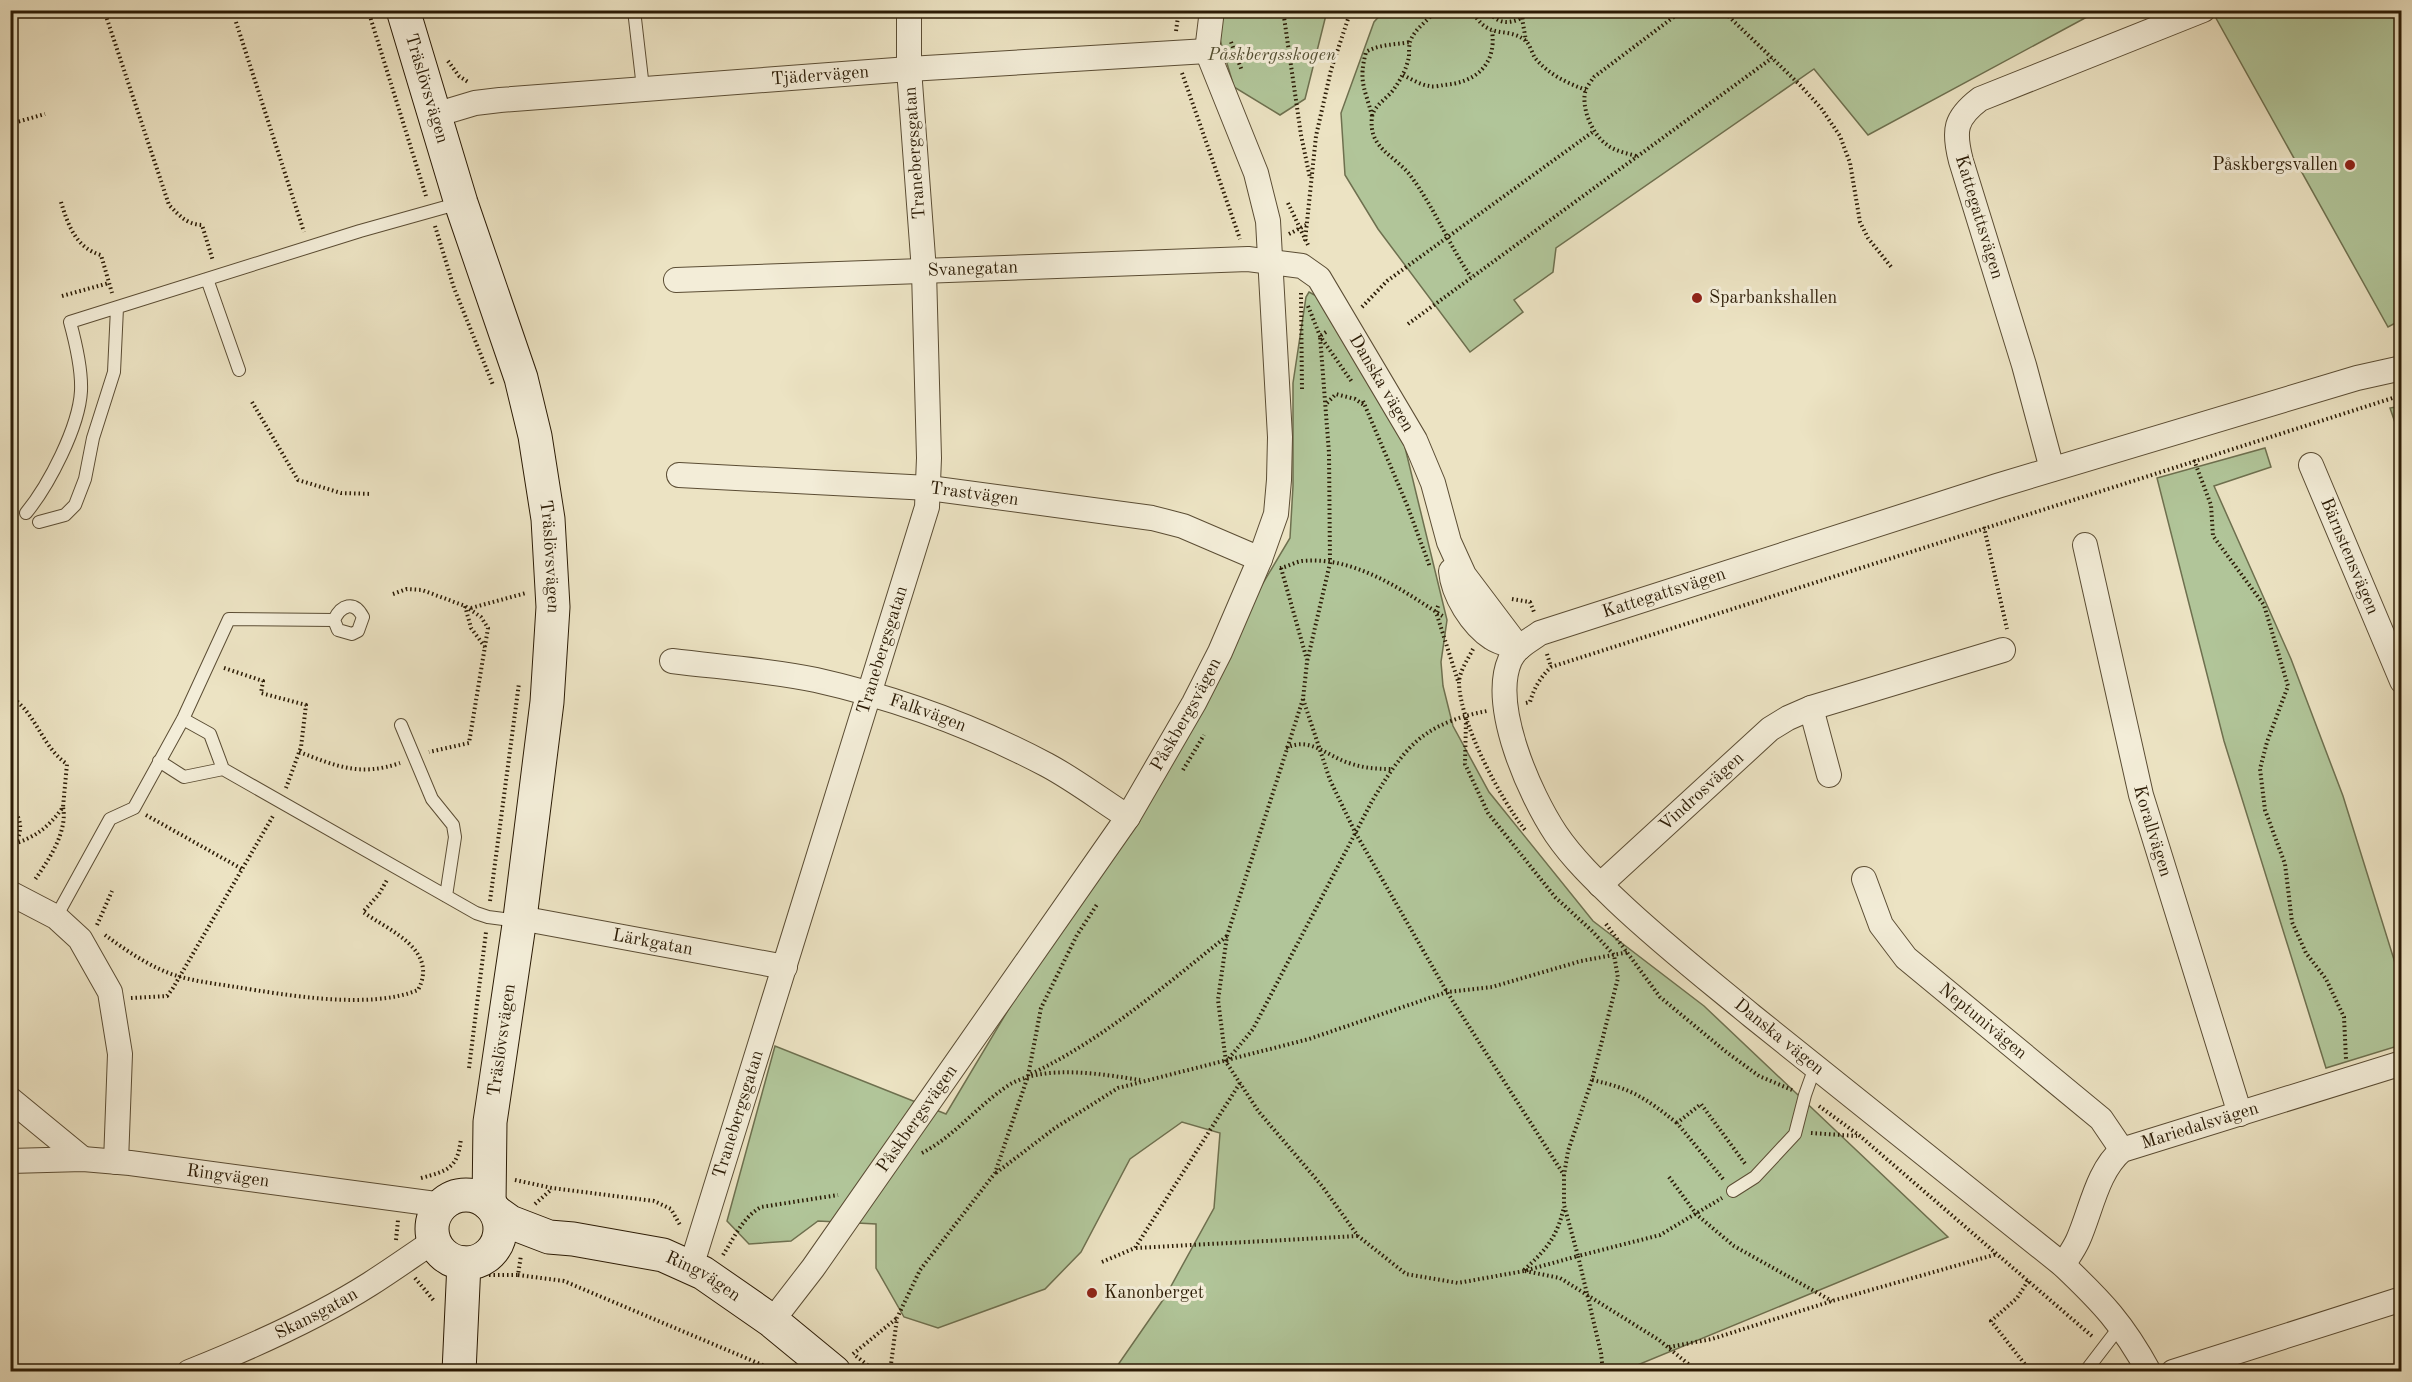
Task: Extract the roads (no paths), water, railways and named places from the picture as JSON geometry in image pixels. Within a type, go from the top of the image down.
[{"type":"street","name":"Träslövsvägen","points":[[403,10],[435,115],[446,208],[520,378],[535,436],[548,519],[553,606],[547,702],[476,1125],[483,1206]]},
{"type":"street","name":"Tranebergsgatan","points":[[690,1267],[785,967],[868,693],[922,527],[929,488],[924,272],[909,69],[909,10]]},
{"type":"street","name":"Påskbergsvägen","points":[[772,1321],[813,1268],[1128,817],[1270,564],[1280,480],[1280,437],[1259,260],[1268,221],[1256,173],[1208,43],[1212,10]]},
{"type":"street","name":"Kattegattsvägen","points":[[2052,469],[2024,365],[1956,144],[1958,125],[1965,111],[1980,99],[2203,10]]},
{"type":"street","name":"Tjädervägen","points":[[435,115],[475,103],[500,100],[909,69],[1176,53],[1208,43]]},
{"type":"street","name":"Svanegatan","points":[[676,280],[1259,260]]},
{"type":"street","name":"Danska vägen","points":[[1259,260],[1302,266],[1319,278],[1415,440],[1433,483],[1449,542],[1464,575],[1490,623],[1519,648],[1510,659],[1506,675],[1505,706],[1515,744],[1542,810],[1556,835],[1600,885],[1655,938],[2063,1265],[2103,1303],[2122,1325],[2149,1371]]},
{"type":"street","name":"Kattegattsvägen","points":[[1519,648],[1540,633],[2052,469],[2358,378],[2402,368]]},
{"type":"street","name":"Bärnstensvägen","points":[[2311,465],[2402,681]]},
{"type":"street","name":"Trastvägen","points":[[679,475],[929,488],[1168,521],[1270,564]]},
{"type":"street","name":"Korallvägen","points":[[2085,545],[2141,795],[2240,1114]]},
{"type":"street","name":"Vindrosvägen","points":[[1600,885],[1770,729],[1788,718],[1811,708],[2003,650]]},
{"type":"street","name":"Falkvägen","points":[[672,661],[774,673],[868,693],[942,718],[1058,772],[1128,817]]},
{"type":"street","points":[[1811,708],[1829,775]]},
{"type":"street","name":"Neptunivägen","points":[[1864,879],[1881,925],[1906,958],[2101,1119],[2122,1150]]},
{"type":"street","points":[[16,896],[56,917],[80,939],[110,992],[120,1054],[116,1162]]},
{"type":"street","name":"Lärkgatan","points":[[509,919],[785,967]]},
{"type":"street","name":"Mariedalsvägen","points":[[2063,1265],[2077,1244],[2105,1170],[2112,1158],[2122,1150],[2402,1063]]},
{"type":"street","points":[[10,1099],[84,1159]]},
{"type":"street","name":"Ringvägen","points":[[10,1161],[84,1159],[116,1162],[228,1175],[402,1201],[483,1206],[510,1222],[549,1237],[639,1250],[663,1256],[690,1267],[733,1292],[772,1321],[844,1363]]},
{"type":"street","points":[[483,1206],[500,1228],[500,1236],[494,1250],[483,1259],[464,1263],[446,1257],[435,1241],[433,1233],[435,1218],[483,1206]]},
{"type":"street","name":"Ringvägen","points":[[494,1250],[523,1247],[549,1237]]},
{"type":"street","name":"Skansgatan","points":[[189,1371],[243,1361],[368,1285],[435,1241]]},
{"type":"street","points":[[459,1371],[464,1263]]},
{"type":"street","points":[[2173,1371],[2402,1299]]},
{"type":"lane","points":[[634,10],[643,88]]},
{"type":"lane","points":[[27,513],[38,499],[59,462],[77,412],[81,392],[75,340],[70,322],[309,247],[446,208]]},
{"type":"lane","points":[[212,278],[239,370]]},
{"type":"lane","points":[[39,522],[65,515],[75,505],[85,480],[93,438],[114,372],[117,308]]},
{"type":"lane","points":[[56,917],[110,819],[134,808],[183,719],[230,619],[334,620]]},
{"type":"lane","points":[[183,719],[210,734],[223,770]]},
{"type":"lane","points":[[401,725],[432,799],[453,825],[456,837],[446,896]]},
{"type":"lane","points":[[159,761],[184,777],[223,770],[446,896],[509,919]]},
{"type":"lane","points":[[1733,1191],[1755,1177],[1795,1134],[1815,1067]]},
{"type":"lane","points":[[2085,1371],[2122,1325]]},
{"type":"place","name":"Påskbergsvallen","points":[[2350,165]]},
{"type":"place","name":"Sparbankshallen","points":[[1697,298]]},
{"type":"place","name":"Kanonberget","points":[[1092,1293]]},
{"type":"park label","name":"Påskbergsskogen","points":[[1272,55]]}]
